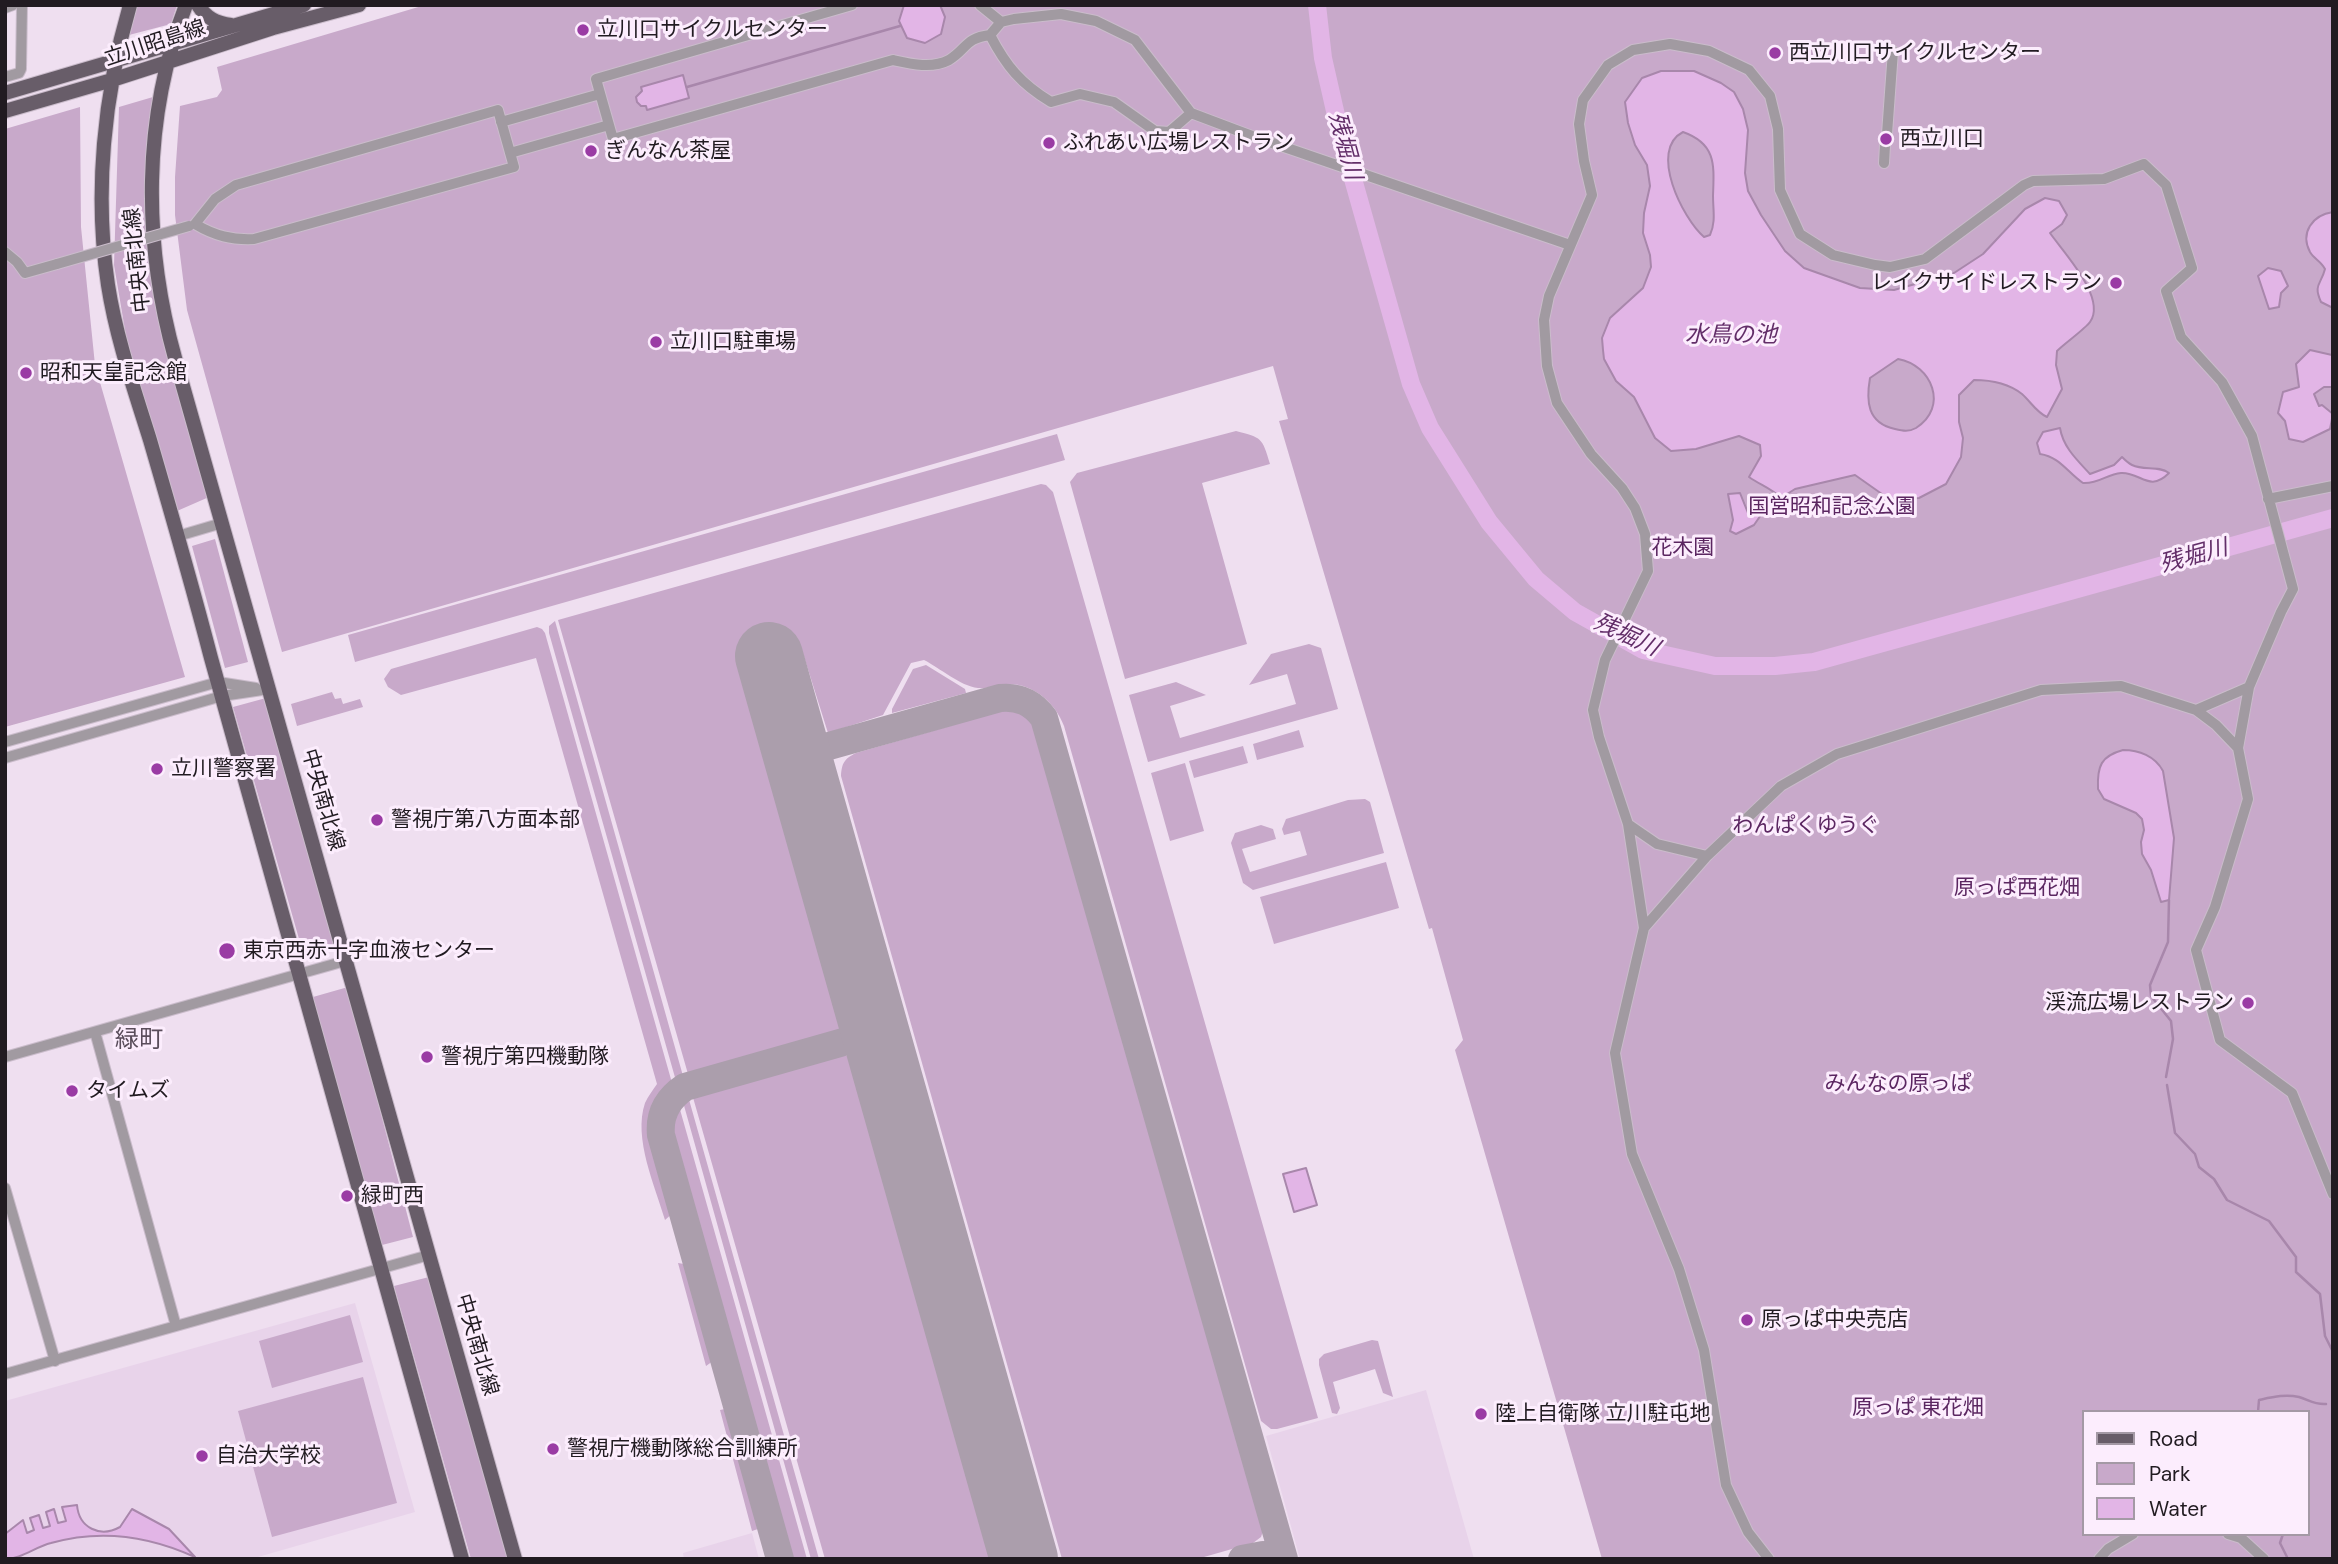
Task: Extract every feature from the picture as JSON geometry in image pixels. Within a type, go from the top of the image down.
[{"type":"main road","name":"中央南北線","points":[[130,5],[112,80],[103,172],[103,231],[108,286],[124,353],[178,536],[462,1559]]},
{"type":"main road","name":"中央南北線","points":[[186,5],[167,61],[157,110],[153,160],[151,218],[156,270],[170,338],[514,1559]]},
{"type":"main road","points":[[198,5],[204,14],[215,22],[233,25]]},
{"type":"main road","name":"立川昭島線","points":[[5,93],[304,5]]},
{"type":"main road","name":"立川昭島線","points":[[5,111],[359,5]]},
{"type":"street","points":[[5,8],[13,5]]},
{"type":"street","points":[[5,77],[19,73],[21,69],[22,5]]},
{"type":"street","points":[[852,5],[596,79],[613,139],[893,60],[932,65],[949,60],[976,36],[990,35],[1001,22],[1061,14],[1097,21],[1135,40],[1191,113],[1570,245]]},
{"type":"street","points":[[980,5],[1001,22]]},
{"type":"street","points":[[990,35],[1001,55],[1028,88],[1051,102],[1080,94],[1114,102],[1155,131],[1169,132],[1191,113]]},
{"type":"street","points":[[1769,1559],[1748,1532],[1726,1485],[1704,1350],[1679,1269],[1632,1154],[1615,1053],[1644,928],[1628,824],[1604,753],[1593,710],[1605,660],[1648,571],[1645,534],[1629,498],[1591,454],[1557,403],[1547,366],[1545,320],[1549,296],[1592,195],[1579,124],[1583,100],[1608,65],[1633,50],[1670,44],[1709,51],[1749,70],[1770,96],[1778,129],[1780,190],[1800,234],[1833,255],[1889,267],[1925,259],[2033,181],[2104,179],[2144,164],[2166,185],[2192,268],[2166,291],[2181,337],[2222,382],[2252,436],[2293,589],[2249,687],[2238,748],[2248,799],[2215,907],[2196,950],[2220,1040],[2292,1093],[2333,1194]]},
{"type":"street","points":[[1884,163],[1892,51]]},
{"type":"street","points":[[501,122],[600,94]]},
{"type":"street","points":[[5,252],[25,273],[57,264],[192,225],[215,199],[243,182],[498,110],[514,167],[254,239],[226,238],[192,225]]},
{"type":"street","points":[[510,153],[609,125]]},
{"type":"street","points":[[2268,499],[2333,486]]},
{"type":"street","points":[[178,536],[222,523]]},
{"type":"street","points":[[1644,928],[1707,856],[1781,786],[1837,754],[2041,690],[2121,686],[2196,710],[2216,725],[2238,748]]},
{"type":"street","points":[[2196,710],[2249,687]]},
{"type":"street","points":[[5,742],[220,689],[270,690]]},
{"type":"street","points":[[5,758],[220,689]]},
{"type":"street","points":[[1628,824],[1657,844],[1707,856]]},
{"type":"street","points":[[5,1057],[345,961]]},
{"type":"street","points":[[95,1032],[176,1326]]},
{"type":"street","points":[[5,1188],[55,1361]]},
{"type":"street","points":[[5,1374],[429,1255]]},
{"type":"street","points":[[2099,1559],[2108,1549],[2130,1536]]},
{"type":"street","points":[[2234,1536],[2241,1538],[2264,1559]]},
{"type":"shaded area","name":"自治大学校","points":[[355,1303],[415,1512],[251,1559],[5,1559],[5,1401]]},
{"type":"shaded area","points":[[1426,1390],[1474,1559],[1300,1559],[1266,1436]]},
{"type":"shaded area","points":[[752,1533],[759,1559],[684,1559],[683,1553]]},
{"type":"green space","points":[[136,5],[177,5],[171,24],[129,35]]},
{"type":"green space","name":"国営昭和記念公園","points":[[425,5],[2333,5],[2333,1559],[1602,1559],[1455,1050],[1463,1040],[1432,928],[1429,929],[1279,421],[1288,419],[1273,366],[282,652],[187,310],[175,215],[180,106],[217,97],[222,90],[217,67]]},
{"type":"green space","points":[[153,97],[146,197],[146,238],[152,288],[165,348],[209,497],[177,511],[126,336],[114,265],[119,107]]},
{"type":"green space","points":[[80,107],[81,227],[95,365],[185,677],[5,727],[5,129]]},
{"type":"green space","points":[[1236,431],[1260,440],[1270,464],[1202,483],[1247,644],[1125,679],[1070,482],[1077,473]]},
{"type":"green space","points":[[1057,434],[1065,460],[355,662],[348,635]]},
{"type":"green space","points":[[1041,484],[1053,492],[1318,1418],[1277,1429],[1271,1429],[1261,1421],[1064,726],[1049,702],[1034,691],[1006,684],[971,687],[924,660],[911,663],[883,715],[828,733],[801,647],[738,664],[839,1032],[831,1040],[690,1081],[558,620]]},
{"type":"green space","points":[[215,539],[248,662],[225,668],[192,546]]},
{"type":"green space","points":[[555,621],[685,1083],[678,1088],[549,633],[549,626]]},
{"type":"green space","points":[[537,627],[545,633],[674,1090],[664,1102],[657,1130],[662,1161],[676,1205],[674,1212],[665,1220],[647,1162],[642,1131],[645,1103],[657,1084],[536,658],[401,695],[388,687],[384,679],[391,669]]},
{"type":"green space","points":[[1309,644],[1321,648],[1338,709],[1148,762],[1129,695],[1176,682],[1206,695],[1170,706],[1180,738],[1296,704],[1287,674],[1249,685],[1271,654]]},
{"type":"green space","points":[[926,665],[965,689],[966,693],[892,713],[913,669]]},
{"type":"green space","points":[[332,692],[335,699],[341,698],[343,704],[360,699],[363,707],[297,726],[291,704]]},
{"type":"green space","points":[[266,698],[334,945],[303,953],[233,707]]},
{"type":"green space","points":[[1005,710],[1027,717],[1040,735],[1264,1528],[1261,1537],[1253,1543],[1197,1559],[1062,1559],[841,776],[844,762],[856,753]]},
{"type":"green space","points":[[1299,730],[1304,747],[1257,760],[1253,744]]},
{"type":"green space","points":[[1243,746],[1248,763],[1194,778],[1189,761]]},
{"type":"green space","points":[[1185,763],[1204,831],[1170,841],[1151,773]]},
{"type":"green space","points":[[1365,799],[1370,802],[1384,853],[1253,890],[1243,883],[1231,843],[1235,833],[1261,825],[1273,829],[1276,839],[1242,849],[1250,872],[1307,855],[1300,831],[1284,835],[1282,829],[1286,819],[1348,800]]},
{"type":"green space","points":[[1386,862],[1399,908],[1274,944],[1260,897]]},
{"type":"green space","points":[[348,987],[413,1237],[382,1245],[313,997]]},
{"type":"green space","points":[[833,1053],[847,1056],[852,1066],[992,1559],[825,1559],[692,1094]]},
{"type":"green space","points":[[688,1096],[819,1559],[811,1559],[683,1102]]},
{"type":"green space","points":[[679,1106],[807,1559],[791,1559],[674,1146],[671,1125]]},
{"type":"green space","points":[[678,1263],[693,1271],[716,1353],[713,1361],[706,1366]]},
{"type":"green space","points":[[429,1277],[509,1559],[471,1559],[394,1286]]},
{"type":"green space","points":[[350,1315],[363,1362],[272,1388],[259,1341]]},
{"type":"green space","points":[[1372,1340],[1378,1341],[1393,1397],[1383,1393],[1375,1369],[1333,1382],[1340,1408],[1337,1414],[1332,1413],[1319,1359],[1324,1354]]},
{"type":"green space","points":[[363,1377],[397,1503],[272,1537],[238,1411]]},
{"type":"green space","points":[[720,1410],[734,1413],[764,1527],[752,1531]]},
{"type":"water","points":[[904,5],[940,5],[945,17],[941,34],[925,43],[907,38],[899,21]]},
{"type":"water","name":"水鳥の池","points":[[1661,71],[1694,71],[1734,92],[1743,109],[1748,130],[1745,173],[1748,191],[1761,215],[1785,251],[1804,268],[1860,288],[1894,290],[1954,273],[1983,254],[2025,209],[2045,198],[2059,201],[2067,215],[2062,224],[2050,233],[2082,276],[2093,301],[2094,312],[2090,322],[2057,351],[2056,365],[2062,389],[2047,417],[2011,387],[1974,380],[1959,395],[1959,422],[1963,438],[1961,457],[1946,484],[1919,498],[1889,499],[1855,475],[1795,489],[1781,498],[1749,477],[1761,456],[1760,445],[1739,436],[1696,449],[1671,451],[1655,438],[1634,397],[1616,381],[1604,359],[1602,338],[1610,318],[1643,288],[1651,267],[1643,233],[1650,186],[1647,165],[1635,145],[1625,102],[1642,78]],"holes":[[[1683,132],[1702,143],[1708,150],[1713,166],[1713,225],[1710,235],[1704,237],[1687,216],[1672,184],[1669,153],[1673,141]],[[1898,359],[1920,369],[1932,388],[1934,399],[1926,419],[1908,431],[1879,422],[1870,410],[1869,403],[1870,378]]]},
{"type":"water","points":[[683,75],[689,98],[647,110],[646,106],[637,102],[636,97],[642,91],[641,87]]},
{"type":"water","points":[[2333,212],[2333,308],[2321,302],[2318,288],[2325,269],[2310,252],[2306,238],[2314,221]]},
{"type":"water","points":[[2268,268],[2281,271],[2288,286],[2281,293],[2279,307],[2269,309],[2258,276]]},
{"type":"water","points":[[2310,350],[2332,355],[2333,387],[2324,387],[2314,394],[2319,406],[2322,405],[2333,414],[2330,429],[2303,442],[2289,439],[2285,421],[2278,413],[2283,392],[2299,387],[2296,364]]},
{"type":"water","points":[[2060,428],[2067,447],[2090,474],[2114,465],[2122,457],[2137,467],[2160,469],[2169,473],[2162,479],[2150,482],[2121,473],[2083,483],[2058,462],[2040,454],[2037,443],[2043,432]]},
{"type":"water","points":[[1740,493],[1748,513],[1755,506],[1756,498],[1766,496],[1772,499],[1754,525],[1736,534],[1730,531],[1733,520],[1728,494]]},
{"type":"water","points":[[2123,750],[2146,755],[2156,761],[2163,771],[2174,838],[2169,900],[2161,902],[2151,870],[2142,854],[2142,819],[2136,813],[2104,799],[2098,789],[2098,774],[2102,763],[2110,755]]},
{"type":"water","points":[[1306,1168],[1317,1205],[1294,1212],[1283,1174]]},
{"type":"water","points":[[77,1505],[86,1525],[98,1531],[120,1527],[132,1509],[169,1529],[195,1557],[142,1540],[88,1536],[45,1545],[5,1559],[5,1534],[23,1520],[27,1533],[34,1530],[30,1518],[39,1515],[43,1528],[50,1526],[46,1512],[54,1509],[58,1523],[66,1521],[62,1507]]},
{"type":"waterway","name":"残堀川","points":[[1317,5],[1323,58],[1340,133],[1411,384],[1430,428],[1489,522],[1536,579],[1575,612],[1643,650],[1715,666],[1775,666],[1814,662],[2333,518]]},
{"type":"waterway","points":[[687,87],[900,26]]},
{"type":"waterway","points":[[2166,1077],[2173,1039],[2171,1021],[2151,996],[2150,985],[2168,942],[2169,900]]},
{"type":"waterway","points":[[2167,1085],[2175,1133],[2195,1154],[2199,1167],[2214,1179],[2227,1200],[2269,1221],[2296,1257],[2296,1272],[2320,1294],[2325,1336],[2333,1352]]},
{"type":"waterway","points":[[2258,1410],[2259,1400],[2279,1396],[2294,1396],[2326,1404]]},
{"type":"waterway","points":[[2282,1536],[2280,1543],[2287,1557]]},
{"type":"taxiway","points":[[797,755],[1000,698],[1025,702],[1044,718],[1284,1559]]},
{"type":"taxiway","points":[[780,1559],[661,1135],[661,1121],[669,1102],[685,1087],[875,1033]]},
{"type":"taxiway","points":[[1242,1559],[1263,1555],[1275,1559]]},
{"type":"runway","points":[[769,656],[1024,1559]]},
{"type":"place","name":"立川口サイクルセンター","points":[[583,30]]},
{"type":"place","name":"西立川口サイクルセンター","points":[[1775,53]]},
{"type":"place","name":"西立川口","points":[[1886,139]]},
{"type":"place","name":"ふれあい広場レストラン","points":[[1049,143]]},
{"type":"place","name":"ぎんなん茶屋","points":[[591,151]]},
{"type":"place","name":"レイクサイドレストラン","points":[[2116,283]]},
{"type":"place","name":"立川口駐車場","points":[[656,342]]},
{"type":"place","name":"昭和天皇記念館","points":[[26,373]]},
{"type":"place","name":"立川警察署","points":[[157,769]]},
{"type":"place","name":"警視庁第八方面本部","points":[[377,820]]},
{"type":"place","name":"東京西赤十字血液センター","points":[[227,951]]},
{"type":"place","name":"渓流広場レストラン","points":[[2248,1003]]},
{"type":"place","name":"警視庁第四機動隊","points":[[427,1057]]},
{"type":"place","name":"タイムズ","points":[[72,1091]]},
{"type":"place","name":"緑町西","points":[[347,1196]]},
{"type":"place","name":"原っぱ中央売店","points":[[1747,1320]]},
{"type":"place","name":"陸上自衛隊 立川駐屯地","points":[[1481,1414]]},
{"type":"place","name":"警視庁機動隊総合訓練所","points":[[553,1449]]},
{"type":"place","name":"自治大学校","points":[[202,1456]]},
{"type":"district","name":"緑町","points":[[139,1041]]},
{"type":"park label","name":"花木園","points":[[1683,548]]},
{"type":"park label","name":"わんぱくゆうぐ","points":[[1806,826]]},
{"type":"park label","name":"原っぱ西花畑","points":[[2017,888]]},
{"type":"park label","name":"みんなの原っぱ","points":[[1898,1084]]},
{"type":"park label","name":"原っぱ 東花畑","points":[[1918,1408]]}]
